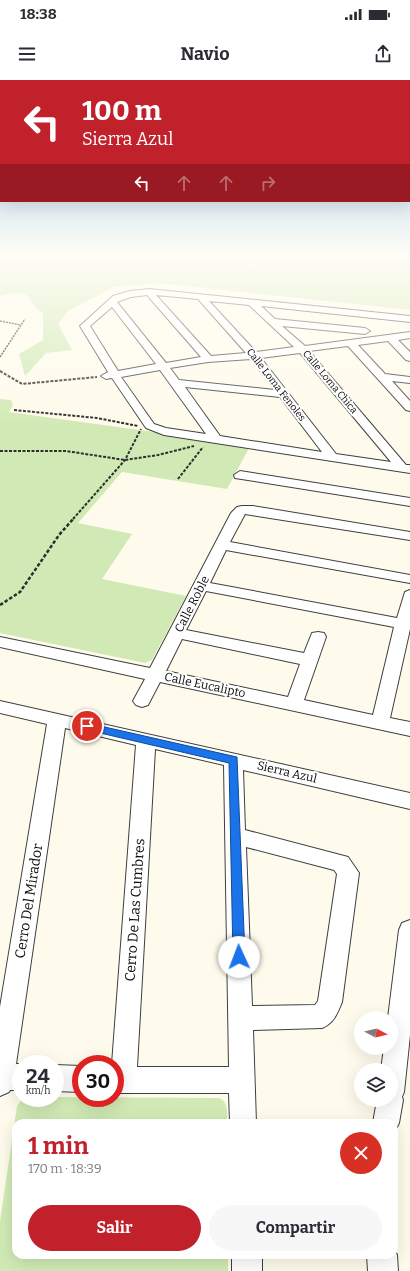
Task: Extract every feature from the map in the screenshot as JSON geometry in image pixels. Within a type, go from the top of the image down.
[{"type":"street","points":[[99,313],[85,326],[112,376],[150,426],[158,429],[216,440],[406,468]]},
{"type":"street","points":[[121,313],[176,383],[216,440]]},
{"type":"street","points":[[167,313],[208,359]]},
{"type":"street","name":"Calle Loma Fenoles","points":[[216,313],[256,356],[283,394],[332,457]]},
{"type":"street","name":"Calle Loma Chica","points":[[263,313],[302,349],[406,468]]},
{"type":"street","points":[[350,313],[410,319]]},
{"type":"street","points":[[274,322],[365,331]]},
{"type":"street","points":[[112,376],[390,337],[408,336]]},
{"type":"street","points":[[390,337],[410,358]]},
{"type":"street","points":[[351,343],[410,408]]},
{"type":"street","points":[[164,369],[208,359],[256,356]]},
{"type":"street","points":[[382,377],[410,380]]},
{"type":"street","points":[[176,383],[283,394]]},
{"type":"street","points":[[240,475],[410,502]]},
{"type":"street","name":"Calle Roble","points":[[142,701],[238,513],[244,510],[410,536]]},
{"type":"street","points":[[222,545],[410,579]]},
{"type":"street","points":[[201,586],[403,624]]},
{"type":"street","points":[[380,723],[410,594]]},
{"type":"street","points":[[177,633],[310,660]]},
{"type":"street","points":[[294,704],[318,637]]},
{"type":"street","name":"Calle Eucalipto","points":[[0,642],[410,729]]},
{"type":"street","name":"Sierra Azul","points":[[0,707],[146,739],[410,801]]},
{"type":"street","name":"Cerro Del Mirador","points":[[5,1078],[57,720]]},
{"type":"street","name":"Cerro De Las Cumbres","points":[[121,1055],[146,739]]},
{"type":"street","points":[[234,760],[243,1119]]},
{"type":"street","points":[[236,836],[341,863],[348,873],[331,994],[327,1009],[322,1016],[240,1018]]},
{"type":"street","points":[[394,1063],[410,930]]},
{"type":"street","points":[[124,1080],[242,1080]]},
{"type":"street","points":[[387,1119],[389,1107]]},
{"type":"street","points":[[247,1259],[247,1271]]},
{"type":"street","points":[[382,1259],[383,1271]]},
{"type":"path","points":[[0,357],[25,319]]},
{"type":"path","points":[[0,321],[21,325]]},
{"type":"path","points":[[0,371],[20,384],[112,376]]},
{"type":"path","points":[[0,605],[20,592],[34,574],[59,535],[125,460],[142,427],[128,426],[97,418],[14,410]]},
{"type":"path","points":[[0,451],[66,451],[125,460],[158,455],[206,443],[178,479]]},
{"type":"green space","points":[[43,313],[67,313],[58,324],[72,350],[46,353],[25,376],[19,354],[43,340]]},
{"type":"green space","points":[[0,399],[11,400],[13,405],[9,412],[154,432],[249,448],[227,489],[122,472],[78,523],[132,534],[102,579],[186,596],[152,660],[145,663],[0,633]]},
{"type":"green space","points":[[64,1097],[72,1097],[72,1107],[124,1107],[124,1097],[219,1098],[226,1105],[227,1112],[227,1119],[15,1119],[17,1107],[64,1107]]},
{"type":"green space","points":[[12,1140],[12,1259],[228,1259],[228,1271],[0,1271],[0,1221]]},
{"type":"route","points":[[87,726],[234,760],[239,957]]}]
